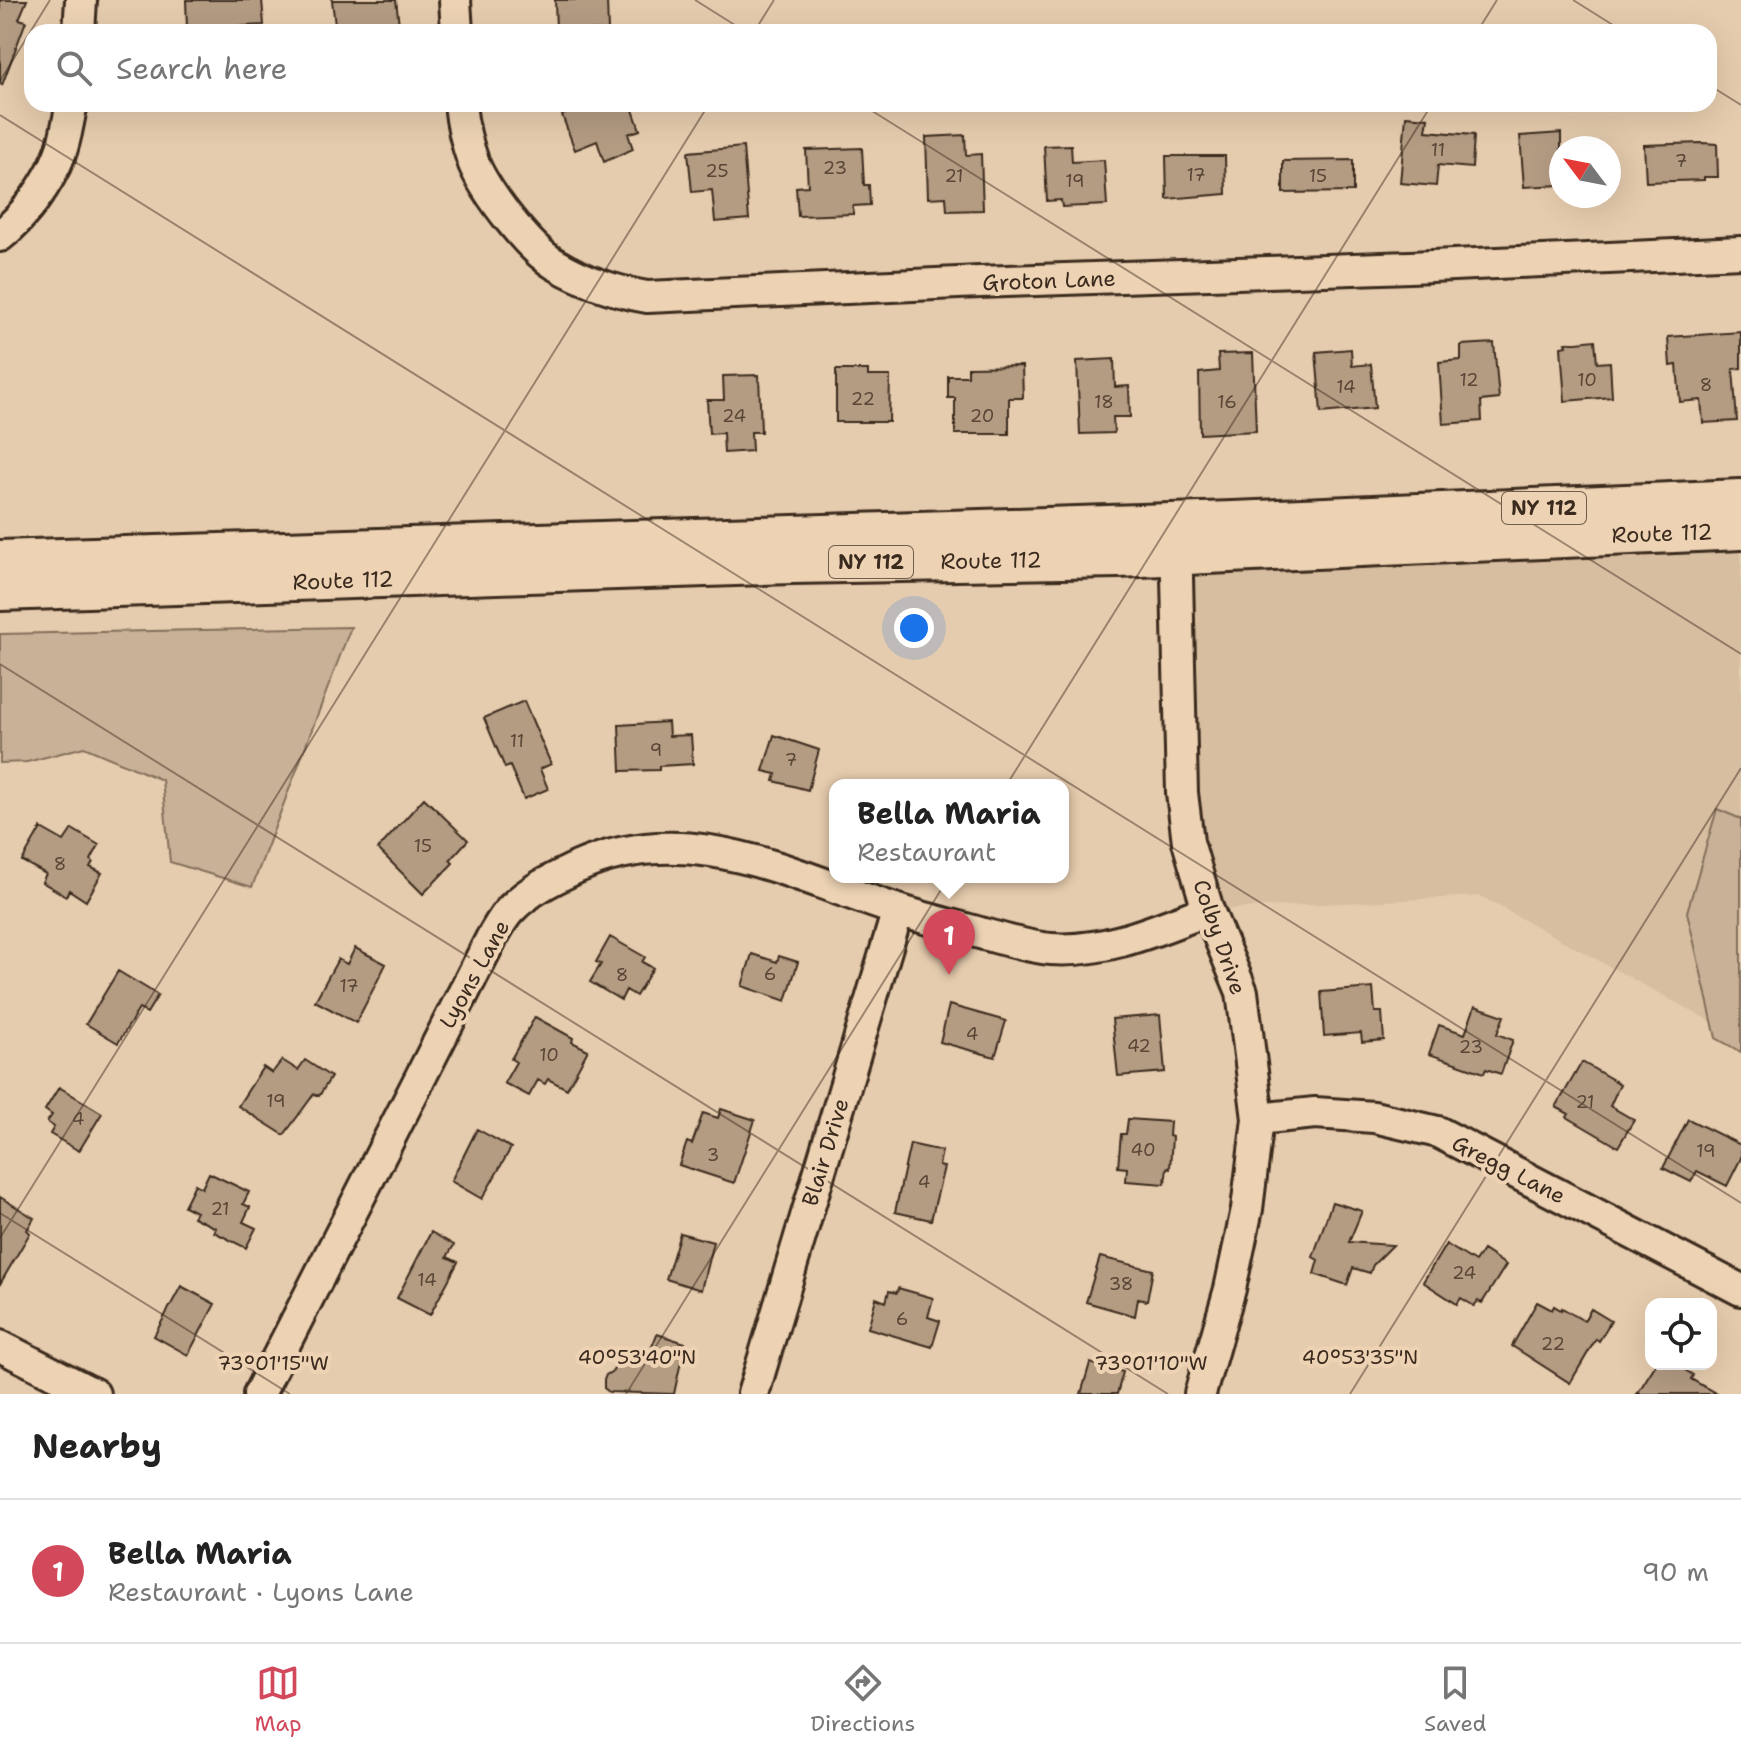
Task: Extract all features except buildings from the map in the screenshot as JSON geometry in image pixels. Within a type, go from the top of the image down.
[{"type":"main road","name":"Route 112","points":[[0,591],[792,564],[1118,558],[1176,538],[1741,499]]},
{"type":"main road","name":"Route 112","points":[[0,560],[1741,530]]},
{"type":"street","points":[[80,24],[81,0]]},
{"type":"street","points":[[455,0],[456,24]]},
{"type":"street","points":[[0,236],[42,187],[60,154],[70,112]]},
{"type":"street","name":"Groton Lane","points":[[461,112],[475,166],[521,234],[553,263],[619,292],[647,297],[1741,252]]},
{"type":"street","name":"Colby Drive","points":[[1176,538],[1182,793],[1188,842],[1208,910],[1242,992],[1258,1119],[1247,1209],[1230,1289],[1200,1394]]},
{"type":"street","name":"Lyons Lane","points":[[259,1394],[491,939],[511,909],[556,877],[599,858],[646,848],[696,847],[749,859],[898,910],[1027,946],[1073,949],[1127,940],[1208,910]]},
{"type":"street","name":"Blair Drive","points":[[753,1394],[898,910]]},
{"type":"street","name":"Gregg Lane","points":[[1258,1119],[1315,1113],[1374,1117],[1438,1132],[1741,1290]]},
{"type":"street","points":[[0,1346],[94,1394]]},
{"type":"shaded area","points":[[1741,530],[1741,1038],[1480,896],[1208,910],[1177,554]]},
{"type":"shaded area","points":[[351,627],[252,887],[170,862],[162,780],[84,747],[27,762],[0,763],[0,634]]},
{"type":"shaded area","points":[[1717,809],[1741,819],[1741,1052],[1716,1038],[1687,912]]},
{"type":"place","name":"Bella Maria","points":[[949,975]]}]
